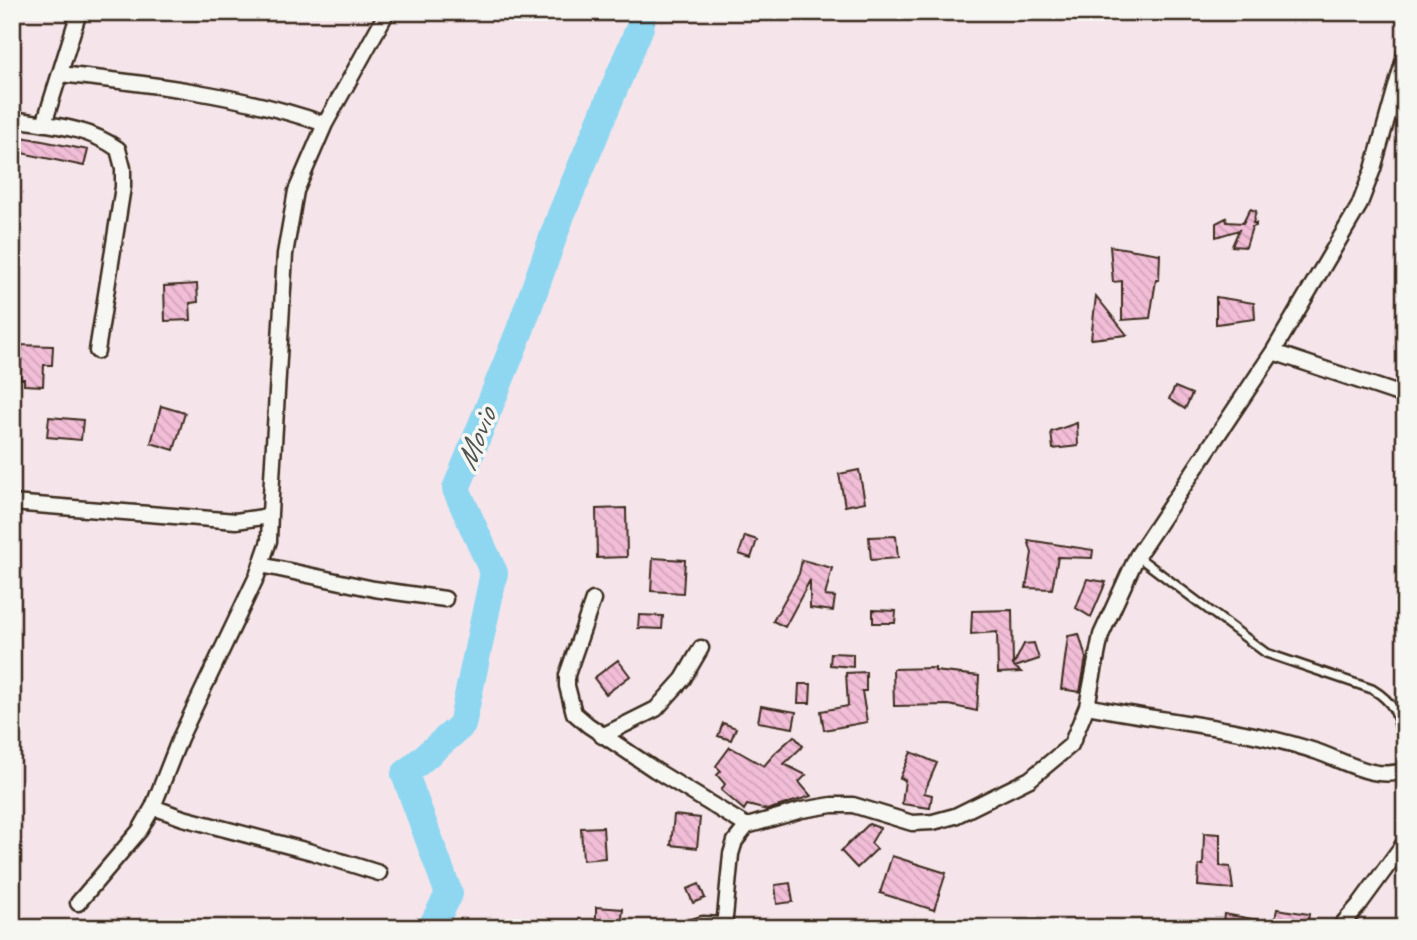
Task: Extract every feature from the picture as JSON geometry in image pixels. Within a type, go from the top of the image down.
[{"type":"street","points":[[44,124],[79,12]]},
{"type":"street","points":[[78,903],[140,830],[153,807],[180,738],[261,565],[269,541],[285,254],[296,191],[325,124],[387,12]]},
{"type":"street","points":[[691,928],[703,925],[724,926],[730,854],[735,841],[747,826],[802,810],[832,805],[853,805],[912,822],[933,822],[955,816],[1030,779],[1072,745],[1087,706],[1101,635],[1137,556],[1273,352],[1363,196],[1405,55]]},
{"type":"street","points":[[60,74],[200,91],[287,110],[325,124]]},
{"type":"street","points":[[12,119],[76,129],[101,137],[118,149],[123,168],[123,187],[97,351]]},
{"type":"street","points":[[1273,352],[1405,396]]},
{"type":"street","points":[[12,503],[236,521],[263,517],[270,513]]},
{"type":"street","points":[[261,565],[374,589],[445,599]]},
{"type":"street","points":[[593,600],[566,675],[575,713],[602,736],[747,826]]},
{"type":"street","points":[[602,736],[656,709],[683,679],[701,648]]},
{"type":"street","points":[[1087,706],[1264,738],[1307,748],[1386,775],[1405,770]]},
{"type":"street","points":[[153,807],[183,818],[312,852],[379,873]]},
{"type":"street","points":[[1339,928],[1405,842]]},
{"type":"lane","points":[[1137,556],[1266,653],[1372,689],[1385,697],[1395,709],[1405,752]]},
{"type":"building","points":[[12,135],[88,150],[84,166],[12,151]]},
{"type":"building","points":[[1250,209],[1256,211],[1253,223],[1256,223],[1256,226],[1252,227],[1246,247],[1232,246],[1239,230],[1216,237],[1216,223],[1226,218],[1227,222],[1243,223]]},
{"type":"building","points":[[1110,246],[1160,254],[1159,280],[1156,280],[1150,318],[1122,320],[1122,281],[1113,282]]},
{"type":"building","points":[[197,284],[198,302],[190,303],[191,320],[165,321],[164,286]]},
{"type":"building","points":[[1096,296],[1127,335],[1091,339]]},
{"type":"building","points":[[1216,297],[1254,303],[1255,319],[1216,324]]},
{"type":"building","points":[[17,345],[53,346],[52,365],[44,365],[43,386],[24,385],[24,379],[20,379],[21,359],[16,359]]},
{"type":"building","points":[[1175,387],[1192,394],[1185,409],[1169,399]]},
{"type":"building","points":[[161,406],[185,413],[174,450],[151,443]]},
{"type":"building","points":[[49,417],[83,420],[81,440],[47,437]]},
{"type":"building","points":[[1077,423],[1078,446],[1053,449],[1051,432]]},
{"type":"building","points":[[859,470],[865,502],[845,506],[839,474]]},
{"type":"building","points":[[626,508],[627,557],[597,558],[596,509]]},
{"type":"building","points":[[745,536],[757,540],[751,558],[739,554]]},
{"type":"building","points":[[896,536],[898,558],[871,560],[869,537]]},
{"type":"building","points":[[1028,540],[1093,550],[1092,558],[1058,557],[1052,589],[1026,588],[1032,553]]},
{"type":"building","points":[[653,558],[685,560],[683,593],[651,591]]},
{"type":"building","points":[[802,560],[832,568],[825,596],[835,597],[833,611],[810,608],[810,580],[785,627],[773,621],[799,574]]},
{"type":"building","points":[[1087,579],[1106,582],[1091,617],[1076,608]]},
{"type":"building","points":[[873,610],[896,611],[895,623],[873,623]]},
{"type":"building","points":[[1012,610],[1013,666],[1024,644],[1034,643],[1039,659],[1015,667],[1021,672],[998,673],[997,632],[971,634],[972,611]]},
{"type":"building","points":[[639,615],[663,616],[662,629],[638,628]]},
{"type":"building","points":[[1079,634],[1086,658],[1080,692],[1061,689],[1068,636]]},
{"type":"building","points":[[831,653],[853,654],[853,667],[830,665]]},
{"type":"building","points":[[618,660],[630,676],[606,694],[594,678]]},
{"type":"building","points":[[935,668],[935,671],[979,676],[977,711],[949,705],[894,706],[893,669]]},
{"type":"building","points":[[866,672],[866,691],[862,691],[867,722],[824,730],[821,711],[848,706],[846,673]]},
{"type":"building","points":[[799,684],[811,684],[810,703],[798,703]]},
{"type":"building","points":[[761,706],[796,712],[793,728],[758,722]]},
{"type":"building","points":[[723,723],[736,728],[731,740],[718,736]]},
{"type":"building","points":[[794,736],[803,746],[784,764],[806,775],[799,782],[811,796],[767,810],[747,805],[744,810],[721,790],[725,784],[717,775],[721,771],[716,766],[730,747],[764,766]]},
{"type":"building","points":[[911,752],[937,763],[924,793],[932,795],[930,808],[902,804],[905,780],[900,778]]},
{"type":"building","points":[[674,815],[700,818],[697,848],[671,845]]},
{"type":"building","points":[[869,824],[880,828],[871,843],[877,849],[857,868],[841,851]]},
{"type":"building","points":[[603,827],[605,858],[583,860],[581,828]]},
{"type":"building","points":[[1204,833],[1220,834],[1220,866],[1230,867],[1233,889],[1198,886],[1199,865],[1203,865]]},
{"type":"building","points":[[892,856],[946,873],[934,910],[880,893]]},
{"type":"building","points":[[790,883],[793,902],[777,904],[775,885]]},
{"type":"building","points":[[699,884],[705,898],[693,903],[687,889]]},
{"type":"building","points":[[596,907],[623,909],[621,928],[596,928]]},
{"type":"building","points":[[1277,909],[1309,914],[1307,928],[1274,925]]},
{"type":"building","points":[[1224,914],[1264,921],[1263,928],[1222,928]]},
{"type":"waterway","name":"Movio","points":[[431,928],[449,894],[405,774],[462,725],[494,573],[456,489],[520,330],[561,215],[640,27],[643,12]]}]
